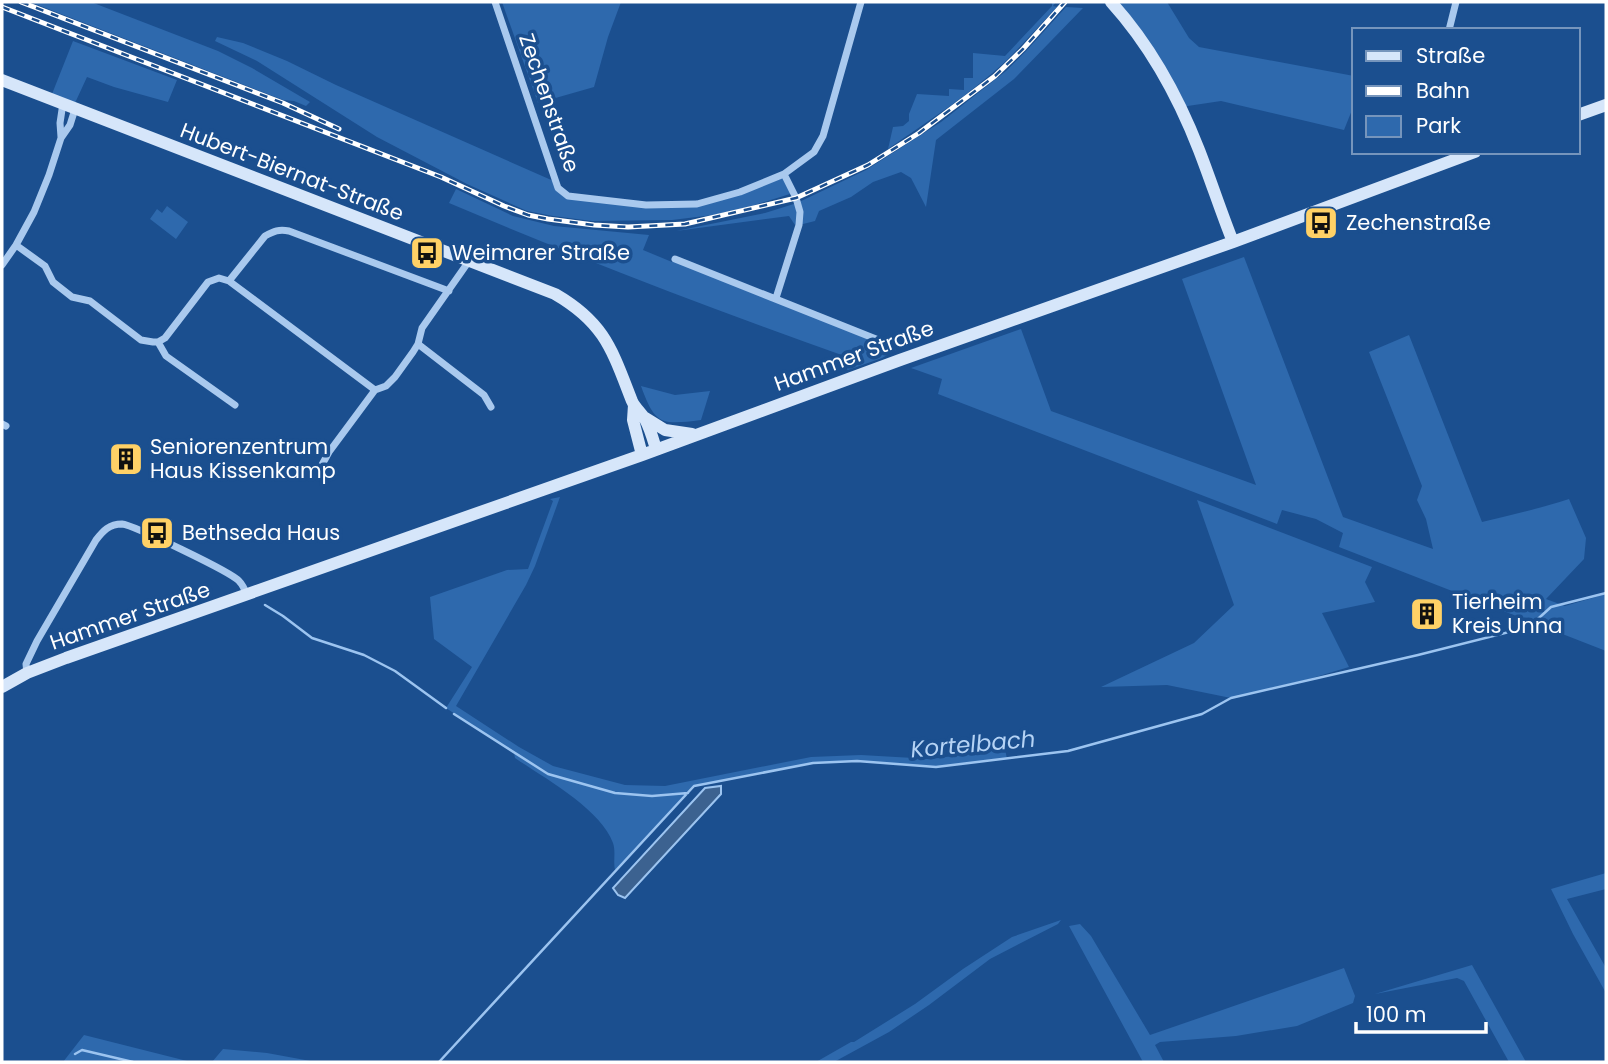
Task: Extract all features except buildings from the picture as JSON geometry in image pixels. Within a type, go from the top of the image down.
[{"type":"main road","points":[[1111,2],[1143,42],[1171,88],[1198,148],[1233,242]]},
{"type":"main road","name":"Hubert-Biernat-Straße","points":[[2,80],[555,294],[571,303],[600,331],[610,346],[634,405],[644,417],[656,449]]},
{"type":"main road","points":[[1580,114],[1606,105]]},
{"type":"main road","name":"Hammer Straße","points":[[2,687],[27,673],[642,455],[1470,154]]},
{"type":"main road","name":"Hubert-Biernat-Straße","points":[[634,405],[633,420],[642,455]]},
{"type":"main road","points":[[644,417],[665,430],[696,435]]},
{"type":"street","name":"Zechenstraße","points":[[495,2],[558,188],[568,195],[646,205],[697,204],[740,192],[784,174],[814,152],[823,136],[861,2]]},
{"type":"street","points":[[1450,28],[1456,2]]},
{"type":"street","points":[[61,138],[63,103]]},
{"type":"street","points":[[2,265],[36,208],[61,138],[70,125],[75,109]]},
{"type":"street","points":[[776,298],[799,225],[800,212],[784,174]]},
{"type":"street","points":[[229,281],[265,236],[280,229],[449,291]]},
{"type":"street","points":[[16,245],[45,266],[53,282],[72,296],[90,301],[141,340],[148,342],[158,342],[165,338],[208,282],[219,278],[229,281],[375,390]]},
{"type":"street","points":[[675,259],[886,343]]},
{"type":"street","points":[[318,472],[329,452],[375,390],[386,386],[395,377],[418,344],[422,328],[470,261]]},
{"type":"street","points":[[158,342],[166,356],[235,405]]},
{"type":"street","points":[[418,344],[484,395],[491,407]]},
{"type":"street","name":"Hammer Straße","points":[[27,673],[26,664],[37,641],[96,540],[107,527],[123,524],[188,553],[238,579],[247,595]]},
{"type":"green space","points":[[30,2],[91,2],[218,51],[310,102],[306,106],[283,100]]},
{"type":"green space","points":[[502,2],[621,2],[594,87],[538,103]]},
{"type":"green space","points":[[1052,2],[1056,2],[1053,6],[1057,7],[1005,62],[963,97],[888,149],[893,127],[903,126],[909,121],[917,94],[949,96],[949,89],[964,90],[964,78],[973,78],[973,53],[1005,56],[1052,6]]},
{"type":"green space","points":[[1111,2],[1167,2],[1189,38],[1199,47],[1352,76],[1352,110],[1344,130],[1221,101],[1181,107]]},
{"type":"green space","points":[[1066,7],[1083,8],[1014,79],[936,140],[926,207],[911,178],[901,172],[873,182],[851,197],[819,211],[815,221],[795,225],[789,216],[676,231],[765,213],[797,203],[866,170],[941,122],[1006,71]]},
{"type":"green space","points":[[217,37],[243,43],[287,61],[556,182],[568,196],[646,205],[697,204],[784,174],[793,193],[745,208],[672,220],[592,221],[527,211],[467,184],[377,137],[257,61],[215,41]]},
{"type":"green space","points":[[73,41],[177,80],[168,102],[87,77],[75,103],[52,94]]},
{"type":"green space","points":[[456,189],[513,216],[554,226],[649,235],[643,250],[672,262],[675,259],[886,343],[896,350],[848,370],[846,369],[850,358],[648,284],[449,203]]},
{"type":"green space","points":[[167,206],[188,222],[176,239],[150,219],[157,209],[162,213]]},
{"type":"green space","points":[[1244,257],[1343,517],[1433,549],[1426,519],[1417,500],[1422,486],[1369,352],[1409,335],[1482,522],[1569,499],[1586,538],[1584,559],[1546,599],[1565,606],[1606,594],[1606,651],[1339,547],[1343,533],[1316,519],[1282,510],[1277,524],[938,394],[942,379],[911,368],[1021,329],[1051,411],[1256,485],[1182,279]]},
{"type":"green space","points":[[641,386],[675,395],[710,391],[701,420],[668,422],[656,415]]},
{"type":"green space","points":[[560,497],[526,585],[456,706],[519,747],[553,766],[625,785],[665,786],[811,757],[861,755],[931,759],[1005,749],[1007,759],[936,767],[857,761],[813,763],[694,786],[615,870],[613,843],[597,818],[570,795],[515,758],[514,753],[446,708],[472,667],[434,639],[430,597],[507,570],[528,569],[553,501],[550,499]]},
{"type":"green space","points":[[1197,500],[1372,567],[1365,582],[1375,602],[1322,613],[1349,667],[1231,698],[1167,685],[1101,687],[1194,643],[1234,605]]},
{"type":"green space","points":[[1606,873],[1606,889],[1567,899],[1606,968],[1606,993],[1551,889]]},
{"type":"green space","points":[[1061,920],[990,959],[889,1032],[834,1062],[816,1062],[915,1004],[1012,937]]},
{"type":"green space","points":[[1080,924],[1091,936],[1150,1035],[1344,968],[1355,996],[1353,1003],[1297,1026],[1236,1036],[1160,1042],[1155,1045],[1164,1062],[1143,1062],[1069,926]]},
{"type":"green space","points":[[1472,965],[1526,1062],[1509,1062],[1464,981],[1457,978],[1375,994]]},
{"type":"green space","points":[[84,1035],[191,1062],[63,1062]]},
{"type":"green space","points":[[223,1049],[267,1053],[316,1062],[212,1062]]},
{"type":"shaded area","points":[[721,786],[721,794],[625,898],[618,895],[613,888],[705,788]]},
{"type":"waterway","name":"Kortelbach","points":[[439,1062],[694,786],[813,763],[857,761],[936,767],[1068,751],[1202,714],[1231,698],[1529,627],[1551,607],[1606,593]]},
{"type":"waterway","points":[[265,605],[312,638],[364,655],[395,671],[446,708]]},
{"type":"waterway","points":[[454,714],[548,774],[615,793],[652,796],[688,793]]},
{"type":"waterway","points":[[75,1054],[82,1050],[133,1062]]},
{"type":"railway","points":[[21,2],[283,103],[339,129]]},
{"type":"railway","points":[[2,7],[441,177],[528,215],[628,227],[685,224],[796,198],[868,165],[919,133],[995,76],[1065,2]]},
{"type":"place","name":"Zechenstraße","points":[[1321,223]]},
{"type":"place","name":"Weimarer Straße","points":[[427,253]]},
{"type":"place","name":"Seniorenzentrum Haus Kissenkamp","points":[[126,459]]},
{"type":"place","name":"Bethseda Haus","points":[[157,533]]},
{"type":"place","name":"Tierheim Kreis Unna","points":[[1427,614]]}]
